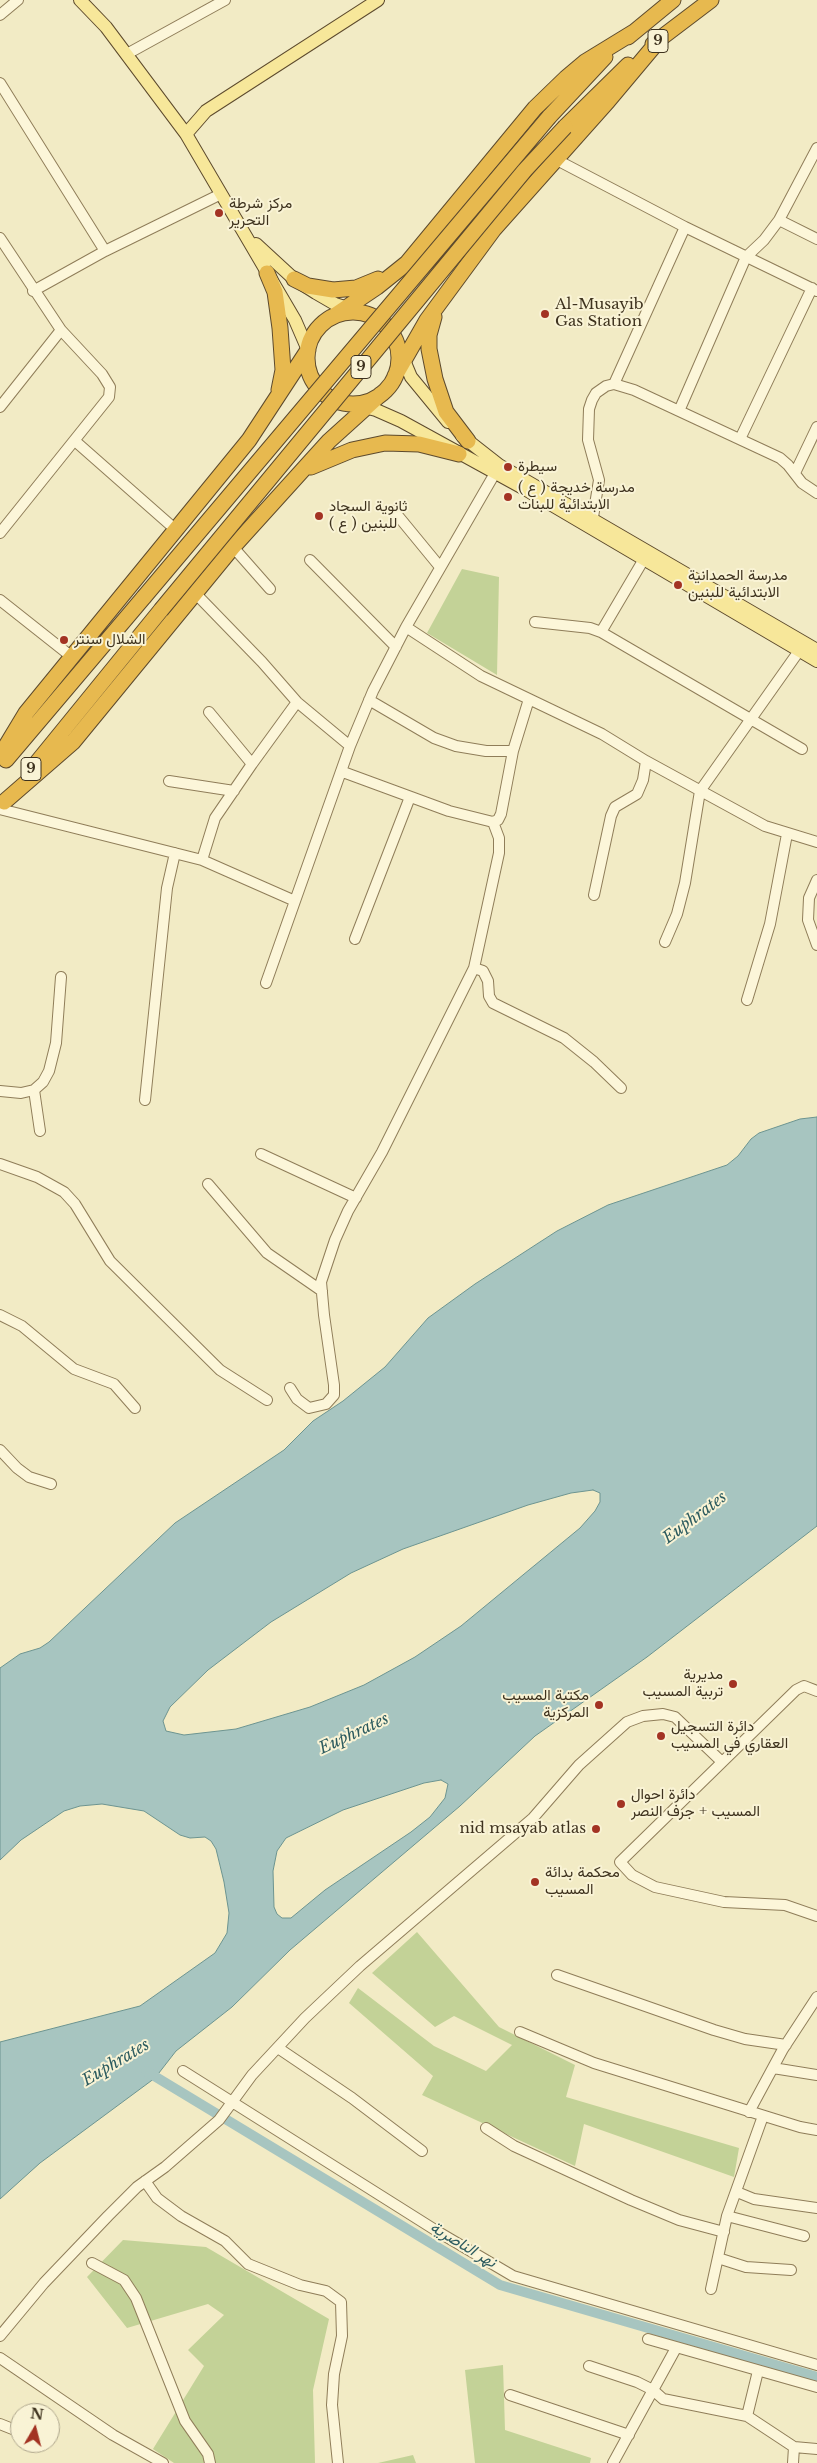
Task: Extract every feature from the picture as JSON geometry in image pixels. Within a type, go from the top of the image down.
[{"type":"highway","name":"9","points":[[0,766],[549,117],[593,69],[673,0]]},
{"type":"highway","name":"9","points":[[1,806],[518,177],[606,85],[660,39],[709,1]]},
{"type":"highway","name":"9","points":[[0,756],[26,713],[244,446],[272,407],[308,350],[318,328],[396,273],[409,260],[535,108],[585,62],[634,32]]},
{"type":"highway","name":"9","points":[[1,806],[74,742],[234,546],[291,481],[364,407],[381,394],[395,376],[445,293],[494,229],[608,101],[660,39]]},
{"type":"highway","points":[[294,279],[318,289],[345,290],[376,280],[409,260]]},
{"type":"highway","points":[[267,274],[278,308],[283,370],[272,407]]},
{"type":"highway","points":[[291,481],[318,462],[368,446],[419,444],[463,447],[446,412],[430,360],[429,335],[437,308],[445,293]]},
{"type":"highway","points":[[340,312],[363,313],[375,317],[385,324],[393,334],[398,346],[399,361],[395,376]]},
{"type":"highway","points":[[308,350],[309,370],[313,379],[326,394],[344,402]]},
{"type":"highway","name":"9","points":[[344,402],[364,402],[381,394]]},
{"type":"main road","points":[[80,0],[106,27],[186,134],[295,320],[308,350]]},
{"type":"main road","points":[[186,134],[206,111],[378,0]]},
{"type":"main road","points":[[242,229],[294,279],[327,300],[340,312]]},
{"type":"main road","points":[[398,346],[403,361],[422,392],[463,447]]},
{"type":"main road","points":[[344,402],[387,414],[463,447],[644,559],[817,661]]},
{"type":"main road","points":[[497,469],[593,517],[817,650]]},
{"type":"main road","points":[[0,743],[26,713]]},
{"type":"street","points":[[0,15],[18,0]]},
{"type":"street","points":[[127,54],[225,0]]},
{"type":"street","points":[[0,83],[104,251]]},
{"type":"street","points":[[679,411],[746,257],[764,240],[779,220],[817,148]]},
{"type":"street","points":[[555,159],[685,227],[814,290],[740,439]]},
{"type":"street","points":[[33,291],[104,251],[221,194]]},
{"type":"street","points":[[779,220],[817,239]]},
{"type":"street","points":[[614,384],[685,227]]},
{"type":"street","points":[[0,238],[33,291],[61,330],[102,374],[110,387],[109,397],[75,442],[0,533]]},
{"type":"street","points":[[1,402],[61,330]]},
{"type":"street","points":[[593,517],[599,480],[588,440],[590,409],[596,394],[606,386],[614,384],[634,390],[780,458],[802,483],[817,493]]},
{"type":"street","points":[[795,473],[817,427]]},
{"type":"street","points":[[75,442],[176,530]]},
{"type":"street","points":[[266,983],[343,772],[350,746],[369,700],[406,628],[497,469]]},
{"type":"street","points":[[394,510],[440,567]]},
{"type":"street","points":[[234,546],[270,589]]},
{"type":"street","points":[[602,632],[644,559]]},
{"type":"street","points":[[310,560],[396,647]]},
{"type":"street","points":[[196,594],[262,662],[297,702],[350,746]]},
{"type":"street","points":[[0,600],[72,657]]},
{"type":"street","points":[[535,622],[590,628],[602,632],[802,749]]},
{"type":"street","points":[[406,628],[481,676],[602,734],[646,761],[765,826],[817,842]]},
{"type":"street","points":[[665,942],[677,914],[685,884],[700,791],[799,651]]},
{"type":"street","points":[[343,772],[449,811],[493,822],[498,820],[501,814],[513,751],[529,699]]},
{"type":"street","points":[[369,700],[434,738],[456,746],[486,751],[513,751]]},
{"type":"street","points":[[202,860],[215,818],[297,702]]},
{"type":"street","points":[[209,712],[252,764]]},
{"type":"street","points":[[594,895],[611,816],[615,808],[637,794],[643,780],[646,761]]},
{"type":"street","points":[[169,781],[234,792]]},
{"type":"street","points":[[355,939],[410,797]]},
{"type":"street","points":[[1,806],[202,860],[295,901]]},
{"type":"street","points":[[290,1388],[297,1399],[309,1408],[326,1404],[334,1395],[322,1282],[335,1240],[382,1152],[474,968],[499,853],[499,838],[493,822]]},
{"type":"street","points":[[747,1000],[770,924],[786,834]]},
{"type":"street","points":[[145,1100],[167,888],[176,853]]},
{"type":"street","points":[[817,880],[809,898],[808,920],[817,945]]},
{"type":"street","points":[[474,968],[483,971],[488,980],[489,996],[493,1003],[564,1038],[621,1088]]},
{"type":"street","points":[[0,1091],[21,1093],[34,1090],[43,1082],[49,1071],[56,1043],[61,977]]},
{"type":"street","points":[[34,1090],[40,1131]]},
{"type":"street","points":[[261,1154],[356,1198]]},
{"type":"street","points":[[0,1164],[37,1178],[64,1192],[75,1204],[110,1261],[220,1370],[267,1400]]},
{"type":"street","points":[[208,1184],[267,1253],[322,1291]]},
{"type":"street","points":[[0,1315],[22,1326],[74,1369],[114,1384],[135,1408]]},
{"type":"street","points":[[0,1450],[17,1468],[29,1477],[50,1484]]},
{"type":"street","points":[[817,1691],[804,1686],[796,1690],[620,1862],[632,1875],[655,1887],[724,1902],[785,1905],[817,1916]]},
{"type":"street","points":[[0,2336],[44,2283],[108,2216],[145,2181],[219,2120],[229,2104],[278,2048],[360,1966],[532,1818],[579,1765],[627,1722],[643,1716],[663,1714],[674,1717],[722,1762]]},
{"type":"street","points":[[557,1975],[714,2030],[745,2039],[786,2045]]},
{"type":"street","points":[[749,2112],[786,2045],[817,1997]]},
{"type":"street","points":[[520,2032],[594,2063],[749,2112],[817,2130]]},
{"type":"street","points":[[278,2048],[352,2098],[422,2151]]},
{"type":"street","points":[[773,2068],[817,2074]]},
{"type":"street","points":[[183,2071],[229,2104],[513,2276],[817,2365]]},
{"type":"street","points":[[711,2289],[728,2216],[763,2116]]},
{"type":"street","points":[[486,2128],[514,2146],[630,2200],[679,2220],[724,2232]]},
{"type":"street","points":[[145,2181],[157,2198],[181,2216],[225,2241],[248,2264],[300,2286],[326,2291],[341,2302],[342,2336],[334,2374],[332,2405],[338,2463]]},
{"type":"street","points":[[737,2192],[754,2199],[817,2208]]},
{"type":"street","points":[[728,2216],[804,2236]]},
{"type":"street","points":[[718,2258],[746,2267],[791,2270]]},
{"type":"street","points":[[92,2264],[124,2280],[136,2298],[185,2421],[208,2454],[210,2463]]},
{"type":"street","points":[[648,2339],[817,2388]]},
{"type":"street","points":[[613,2463],[676,2348]]},
{"type":"street","points":[[0,2358],[113,2435],[163,2463]]},
{"type":"street","points":[[589,2366],[638,2382],[653,2390],[663,2399],[747,2416],[794,2446],[817,2449]]},
{"type":"street","points":[[747,2416],[758,2371]]},
{"type":"street","points":[[510,2395],[629,2435]]},
{"type":"street","points":[[793,2463],[794,2446]]},
{"type":"green space","points":[[462,569],[499,577],[497,675],[427,633]]},
{"type":"green space","points":[[417,1932],[499,2027],[575,2065],[566,2097],[739,2148],[734,2177],[584,2124],[575,2166],[422,2095],[433,2076],[349,2003],[358,1988],[434,2046],[486,2071],[512,2045],[454,2016],[435,2027],[372,1973]]},
{"type":"green space","points":[[123,2240],[206,2247],[329,2319],[313,2390],[315,2463],[174,2463],[153,2449],[204,2366],[188,2350],[224,2315],[208,2304],[127,2328],[87,2277]]},
{"type":"green space","points":[[503,2365],[505,2430],[591,2458],[590,2463],[475,2463],[465,2370]]},
{"type":"green space","points":[[413,2455],[416,2463],[378,2463]]},
{"type":"water","name":"Euphrates","points":[[817,1117],[817,1526],[647,1657],[535,1736],[460,1806],[290,1950],[232,2007],[176,2051],[155,2078],[40,2163],[0,2199],[0,2042],[140,2006],[215,1953],[227,1933],[229,1913],[216,1849],[211,1841],[205,1837],[190,1838],[180,1835],[144,1811],[102,1804],[80,1806],[64,1811],[21,1840],[0,1860],[0,1668],[20,1654],[40,1648],[49,1642],[175,1523],[284,1450],[313,1421],[343,1401],[385,1367],[428,1318],[475,1284],[557,1231],[608,1205],[727,1165],[759,1133],[800,1119]],"holes":[[[593,1490],[600,1493],[600,1502],[595,1511],[580,1528],[461,1626],[415,1657],[364,1685],[310,1707],[236,1729],[184,1735],[166,1731],[163,1721],[170,1707],[208,1670],[271,1622],[351,1573],[403,1549],[528,1505],[571,1493]],[[441,1780],[448,1784],[445,1798],[430,1817],[325,1890],[291,1918],[282,1918],[277,1914],[274,1907],[273,1871],[277,1851],[286,1838],[343,1810],[424,1783]]]},
{"type":"waterway","name":"نهر الناصرية","points":[[146,2071],[500,2285],[817,2377]]},
{"type":"place","name":"مركز شرطة التحرير","points":[[219,213]]},
{"type":"place","name":"Al-Musayib Gas Station","points":[[545,314]]},
{"type":"place","name":"سيطرة","points":[[508,467]]},
{"type":"place","name":"مدرسة خديجة ( ع ) الابتدائية للبنات","points":[[508,497]]},
{"type":"place","name":"ثانوية السجاد ( ع ) للبنين","points":[[319,516]]},
{"type":"place","name":"مدرسة الحمدانية الابتدائية للبنين","points":[[678,585]]},
{"type":"place","name":"الشلال سنتر","points":[[64,640]]},
{"type":"place","name":"مديرية تربية المسيب","points":[[733,1684]]},
{"type":"place","name":"مكتبة المسيب المركزية","points":[[599,1705]]},
{"type":"place","name":"دائرة التسجيل العقاري في المسيب","points":[[661,1736]]},
{"type":"place","name":"دائرة احوال المسيب + جرف النصر","points":[[621,1804]]},
{"type":"place","name":"nid msayab atlas","points":[[596,1829]]},
{"type":"place","name":"محكمة بدائة المسيب","points":[[535,1882]]}]
